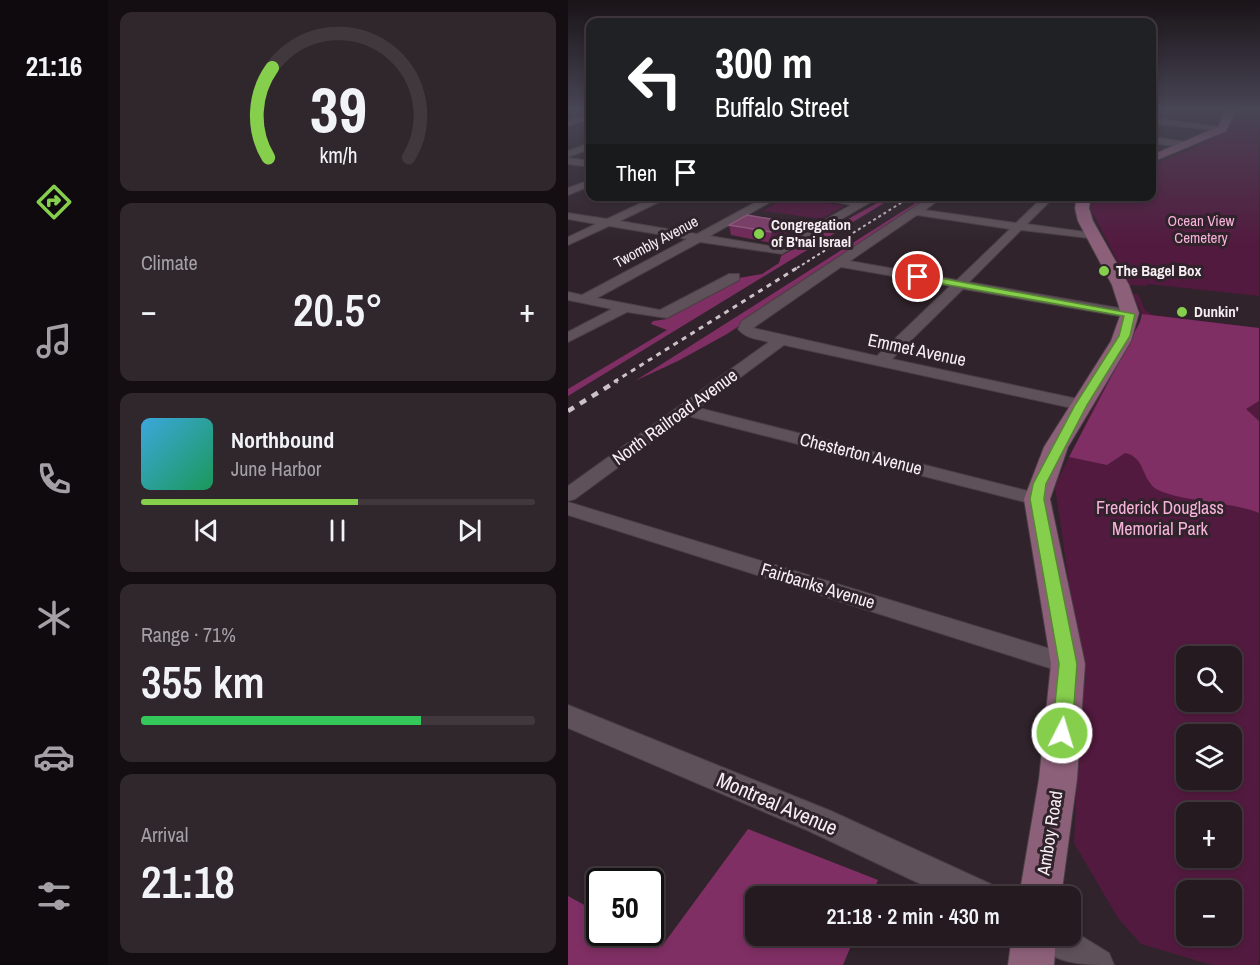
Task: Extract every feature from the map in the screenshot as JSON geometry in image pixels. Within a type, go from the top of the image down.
[{"type":"main road","points":[[1084,201],[1083,207],[1093,237],[1126,296],[1130,314]]},
{"type":"main road","name":"Amboy Road","points":[[1042,886],[1058,779],[1068,664],[1037,499],[1045,470],[1081,405],[1125,336],[1130,314]]},
{"type":"main road","points":[[1031,965],[1033,946]]},
{"type":"street","points":[[568,161],[586,163]]},
{"type":"street","points":[[568,192],[586,185]]},
{"type":"street","points":[[568,241],[655,201]]},
{"type":"street","name":"Twombly Avenue","points":[[584,299],[767,201]]},
{"type":"street","points":[[843,201],[862,204]]},
{"type":"street","points":[[568,216],[778,251],[867,201]]},
{"type":"street","points":[[839,263],[932,201]]},
{"type":"street","points":[[880,362],[1045,201]]},
{"type":"street","points":[[916,212],[1093,237]]},
{"type":"street","points":[[839,263],[1130,314]]},
{"type":"street","name":"Emmet Avenue","points":[[839,263],[747,324],[745,329],[753,334],[1081,405]]},
{"type":"street","points":[[568,296],[662,315],[734,277]]},
{"type":"street","points":[[568,338],[624,308]]},
{"type":"street","name":"North Railroad Avenue","points":[[568,495],[782,340]]},
{"type":"street","name":"Chesterton Avenue","points":[[686,410],[1037,499]]},
{"type":"street","name":"Fairbanks Avenue","points":[[568,508],[1068,664]]},
{"type":"street","name":"Montreal Avenue","points":[[568,716],[820,821],[959,886]]},
{"type":"street","points":[[1067,946],[1097,965]]},
{"type":"green space","name":"Ocean View Cemetery","points":[[1178,154],[1259,154],[1259,296],[1148,284],[1146,286],[1130,285],[1091,210],[1092,201],[1156,201],[1156,163]]},
{"type":"green space","points":[[780,201],[813,201],[845,206],[821,219],[764,211],[759,213]]},
{"type":"green space","name":"Frederick Douglass Memorial Park","points":[[1133,294],[1138,294],[1145,310],[1153,315],[1259,328],[1259,965],[1212,965],[1141,944],[1118,918],[1074,843],[1082,673],[1055,486],[1096,402],[1140,322],[1142,314]]},
{"type":"shaded area","points":[[881,201],[887,201],[568,396],[568,389],[667,330],[651,324],[653,321],[667,319],[739,278],[762,274],[779,263],[781,256]]},
{"type":"shaded area","points":[[919,201],[926,201],[727,334],[635,381]]},
{"type":"shaded area","points":[[1142,314],[1259,328],[1259,401],[1246,409],[1259,421],[1259,513],[1158,490],[1149,481],[1137,459],[1132,455],[1125,453],[1107,465],[1069,457],[1140,322]]},
{"type":"shaded area","points":[[748,829],[878,880],[876,886],[745,886],[745,946],[851,946],[843,965],[568,965],[568,896],[586,906],[586,946],[664,946]]},
{"type":"building","points":[[747,215],[788,222],[771,232],[729,225]]},
{"type":"railway","points":[[797,268],[904,201]]},
{"type":"railway","points":[[614,382],[800,266]]},
{"type":"railway","points":[[568,411],[617,381]]},
{"type":"place","name":"Congregation of B'nai Israel","points":[[759,234]]},
{"type":"place","name":"The Bagel Box","points":[[1104,271]]},
{"type":"place","name":"Dunkin'","points":[[1182,312]]},
{"type":"route","points":[[918,277],[1130,314],[1125,336],[1081,405],[1045,470],[1037,499],[1053,595],[1068,664],[1062,733]]}]
